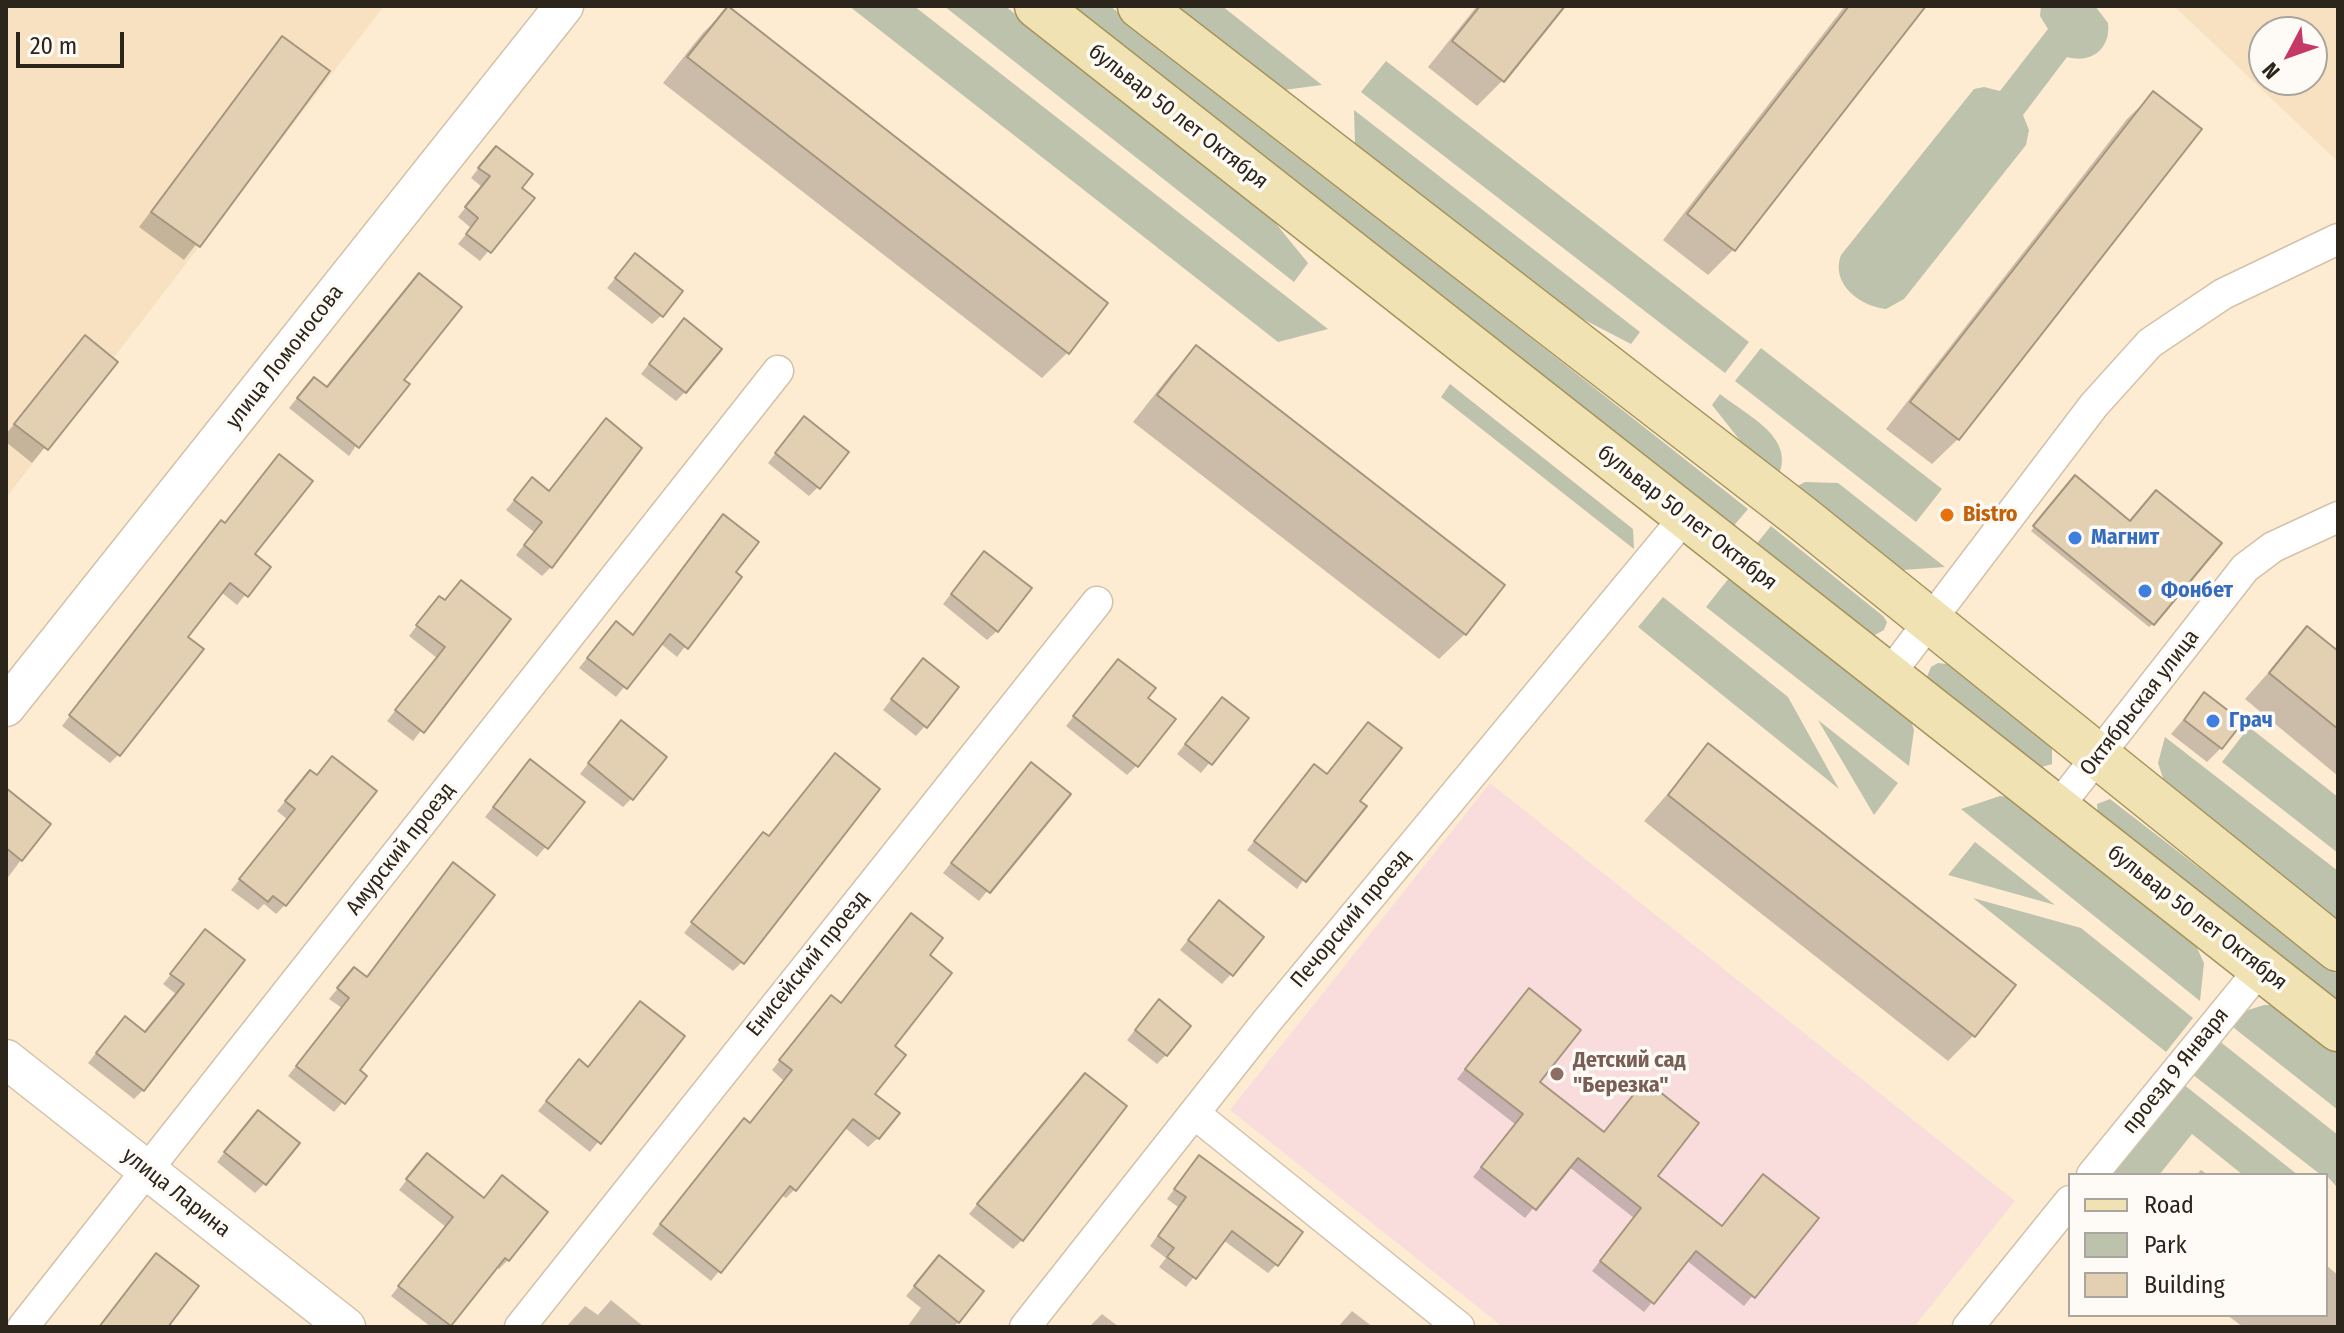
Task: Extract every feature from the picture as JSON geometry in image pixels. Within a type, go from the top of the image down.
[{"type":"main road","name":"бульвар 50 лет Октября","points":[[1037,6],[2338,1029]]},
{"type":"main road","points":[[1140,6],[1801,517],[2097,759],[2338,949]]},
{"type":"street","name":"улица Ломоносова","points":[[6,707],[564,6]]},
{"type":"street","points":[[1888,676],[2094,405],[2150,343],[2223,294],[2338,239]]},
{"type":"street","name":"Амурский проезд","points":[[23,1327],[778,371]]},
{"type":"street","name":"Печорский проезд","points":[[1025,1327],[1267,1021],[1685,517]]},
{"type":"street","name":"Октябрьская улица","points":[[2057,808],[2245,568],[2273,547],[2338,517]]},
{"type":"street","name":"Енисейский проезд","points":[[520,1327],[1097,602]]},
{"type":"street","name":"проезд 9 Января","points":[[2094,1173],[2261,968]]},
{"type":"street","name":"улица Ларина","points":[[6,1059],[346,1327]]},
{"type":"street","points":[[1195,1114],[1459,1327]]},
{"type":"street","points":[[1968,1327],[2068,1203]]},
{"type":"shaded area","points":[[6,6],[384,6],[6,498]]},
{"type":"shaded area","points":[[2174,6],[2338,6],[2338,162],[2269,96],[2328,96],[2328,16],[2248,16],[2248,76]]},
{"type":"shaded area","name":"Детский сад \"Березка\"","points":[[1490,783],[2015,1201],[1914,1327],[1503,1327],[1230,1110]]},
{"type":"green space","points":[[849,6],[914,6],[1328,329],[1278,342]]},
{"type":"green space","points":[[944,6],[1005,6],[1264,209],[1308,263],[1294,282]]},
{"type":"green space","points":[[1064,6],[1110,6],[1748,509],[1731,529]]},
{"type":"green space","points":[[1170,6],[1222,6],[1322,85],[1284,90]]},
{"type":"green space","points":[[2041,6],[2095,6],[2108,23],[2103,47],[2084,58],[2067,57],[2023,115],[2029,130],[2026,145],[1904,299],[1886,309],[1857,298],[1840,275],[1841,255],[1974,89],[1984,87],[2000,91],[2048,29],[2040,16]]},
{"type":"green space","points":[[1386,61],[1749,342],[1725,373],[1361,92]]},
{"type":"green space","points":[[1354,110],[1640,332],[1631,344],[1548,301],[1355,145]]},
{"type":"green space","points":[[1761,348],[1942,489],[1916,522],[1735,381]]},
{"type":"green space","points":[[1450,384],[1633,529],[1634,549],[1441,397]]},
{"type":"green space","points":[[1720,394],[1756,420],[1776,440],[1782,465],[1777,479],[1758,463],[1712,405]]},
{"type":"green space","points":[[1805,482],[1838,483],[1945,567],[1903,570],[1882,562],[1790,490]]},
{"type":"green space","points":[[1771,526],[1883,616],[1887,622],[1884,630],[1871,637],[1753,548]]},
{"type":"green space","points":[[1729,578],[1911,721],[1914,730],[1909,766],[1706,607]]},
{"type":"green space","points":[[1663,597],[1788,697],[1839,789],[1638,627]]},
{"type":"green space","points":[[1938,663],[1947,664],[2052,747],[2052,764],[2035,769],[1926,679],[1931,667]]},
{"type":"green space","points":[[1818,720],[1898,783],[1874,815]]},
{"type":"green space","points":[[2249,727],[2338,797],[2338,853],[2222,762]]},
{"type":"green space","points":[[2165,737],[2338,871],[2338,925],[2166,787],[2158,763]]},
{"type":"green space","points":[[2000,796],[2013,798],[2192,937],[2204,963],[2200,1001],[1961,809]]},
{"type":"green space","points":[[2110,799],[2338,975],[2338,1006],[2098,815],[2097,804]]},
{"type":"green space","points":[[1975,842],[2055,905],[1948,875]]},
{"type":"green space","points":[[1973,898],[2081,928],[2193,1018],[2166,1052]]},
{"type":"green space","points":[[2279,1005],[2338,1051],[2338,1110],[2229,1024],[2248,1010]]},
{"type":"green space","points":[[2218,1040],[2338,1135],[2338,1188],[2328,1173],[2318,1173],[2192,1074]]},
{"type":"green space","points":[[2183,1084],[2295,1173],[2241,1173],[2192,1134],[2161,1173],[2113,1173]]},
{"type":"building","points":[[728,6],[1108,303],[1069,354],[687,57]]},
{"type":"building","points":[[1480,6],[1565,6],[1504,82],[1452,41]]},
{"type":"building","points":[[1849,6],[1926,6],[1735,251],[1687,214]]},
{"type":"building","points":[[282,36],[330,71],[200,247],[151,212]]},
{"type":"building","points":[[2153,91],[2202,129],[1959,440],[1910,402]]},
{"type":"building","points":[[496,146],[533,174],[522,188],[535,198],[491,253],[466,234],[478,218],[465,207],[490,176],[478,168]]},
{"type":"building","points":[[635,253],[683,291],[663,317],[615,278]]},
{"type":"building","points":[[419,273],[462,307],[404,380],[410,384],[359,448],[297,398],[314,377],[327,387]]},
{"type":"building","points":[[684,318],[722,349],[686,393],[649,364]]},
{"type":"building","points":[[85,335],[118,362],[48,450],[14,424]]},
{"type":"building","points":[[1196,345],[1505,585],[1466,635],[1157,395]]},
{"type":"building","points":[[804,416],[849,452],[820,489],[775,453]]},
{"type":"building","points":[[606,418],[642,448],[552,568],[524,545],[542,522],[514,500],[532,477],[549,491]]},
{"type":"building","points":[[279,454],[313,481],[255,554],[271,567],[248,597],[230,583],[188,637],[204,649],[120,756],[69,715],[221,520],[225,523]]},
{"type":"building","points":[[2075,475],[2130,521],[2156,490],[2222,543],[2154,625],[2033,526]]},
{"type":"building","points":[[723,514],[759,542],[736,572],[742,577],[688,649],[670,634],[627,689],[587,658],[616,621],[633,635]]},
{"type":"building","points":[[984,551],[1032,588],[998,632],[951,594]]},
{"type":"building","points":[[461,580],[511,619],[424,733],[395,710],[445,647],[416,625],[439,596],[445,600]]},
{"type":"building","points":[[2307,626],[2338,651],[2338,729],[2269,673]]},
{"type":"building","points":[[923,658],[959,687],[927,728],[891,699]]},
{"type":"building","points":[[1118,659],[1156,688],[1148,698],[1176,719],[1138,767],[1073,716]]},
{"type":"building","name":"Грач","points":[[2204,692],[2243,722],[2222,749],[2184,720]]},
{"type":"building","points":[[1222,697],[1249,718],[1212,765],[1185,744]]},
{"type":"building","points":[[621,720],[667,757],[633,800],[588,763]]},
{"type":"building","points":[[1368,722],[1402,748],[1360,801],[1367,806],[1306,882],[1254,841],[1314,764],[1327,774]]},
{"type":"building","points":[[1708,743],[2016,985],[1975,1037],[1668,795]]},
{"type":"building","points":[[835,753],[880,789],[744,964],[691,922],[763,832],[769,836]]},
{"type":"building","points":[[332,756],[377,791],[286,906],[273,896],[268,902],[239,879],[295,809],[285,801],[310,770],[317,775]]},
{"type":"building","points":[[530,759],[585,802],[548,849],[493,807]]},
{"type":"building","points":[[1031,762],[1071,794],[990,893],[951,863]]},
{"type":"building","points":[[6,788],[51,824],[22,861],[6,848]]},
{"type":"building","points":[[453,862],[495,895],[360,1070],[367,1076],[345,1104],[296,1066],[349,998],[337,988],[354,967],[367,977]]},
{"type":"building","points":[[1219,900],[1264,937],[1233,976],[1188,940]]},
{"type":"building","points":[[911,913],[943,938],[930,955],[952,973],[895,1046],[906,1055],[875,1094],[900,1113],[879,1139],[853,1119],[796,1191],[790,1186],[721,1273],[660,1224],[744,1118],[750,1123],[792,1070],[779,1060],[831,995],[841,1003]]},
{"type":"building","points":[[205,929],[245,960],[144,1091],[96,1053],[125,1016],[145,1032],[184,984],[170,974]]},
{"type":"building","points":[[1529,988],[1581,1030],[1540,1082],[1604,1132],[1645,1080],[1699,1123],[1658,1176],[1722,1226],[1763,1174],[1819,1218],[1755,1298],[1696,1251],[1654,1304],[1600,1261],[1641,1208],[1578,1158],[1536,1210],[1481,1167],[1523,1114],[1465,1069]]},
{"type":"building","points":[[1159,999],[1191,1026],[1167,1056],[1135,1030]]},
{"type":"building","points":[[640,1001],[685,1036],[601,1144],[546,1101],[579,1059],[588,1067]]},
{"type":"building","points":[[1085,1073],[1127,1106],[1023,1241],[977,1204]]},
{"type":"building","points":[[258,1110],[300,1143],[266,1185],[224,1152]]},
{"type":"building","points":[[427,1153],[484,1198],[502,1175],[548,1212],[509,1261],[505,1258],[451,1326],[398,1286],[453,1217],[406,1179]]},
{"type":"building","points":[[1199,1155],[1303,1232],[1278,1266],[1232,1231],[1196,1279],[1167,1257],[1174,1248],[1158,1236],[1186,1197],[1174,1189]]},
{"type":"building","points":[[156,1253],[199,1286],[168,1327],[99,1327]]},
{"type":"building","points":[[939,1255],[984,1291],[959,1323],[914,1286]]},
{"type":"place","name":"Bistro","points":[[1947,515]]},
{"type":"place","name":"Магнит","points":[[2075,538]]},
{"type":"place","name":"Фонбет","points":[[2145,591]]},
{"type":"place","name":"Грач","points":[[2213,721]]},
{"type":"place","name":"Детский сад \"Березка\"","points":[[1557,1074]]}]
